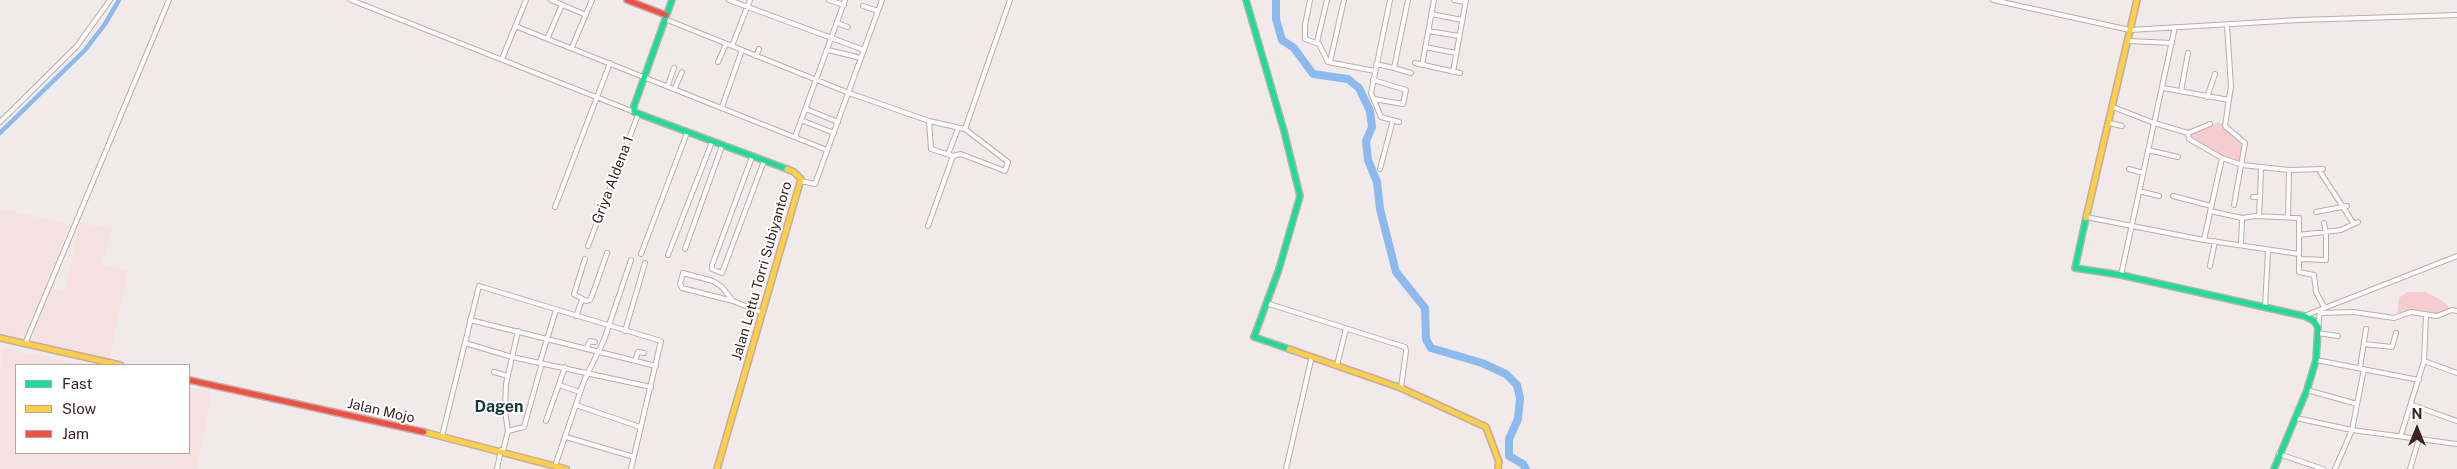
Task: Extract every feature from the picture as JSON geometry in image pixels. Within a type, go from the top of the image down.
[{"type":"street","points":[[0,122],[77,46],[110,0]]},
{"type":"street","points":[[25,344],[169,0]]},
{"type":"street","points":[[351,0],[636,113]]},
{"type":"street","points":[[502,59],[526,0]]},
{"type":"street","points":[[551,0],[586,15]]},
{"type":"street","points":[[572,47],[592,0]]},
{"type":"street","points":[[627,0],[726,44],[849,93],[928,121],[965,129],[1008,161],[1008,165],[1003,172],[962,154],[953,156],[930,148],[928,121]]},
{"type":"street","points":[[636,113],[634,106],[672,0]]},
{"type":"street","points":[[729,0],[864,50]]},
{"type":"street","points":[[732,46],[750,0]]},
{"type":"street","points":[[795,137],[845,2],[830,0]]},
{"type":"street","points":[[801,181],[815,184],[882,0]]},
{"type":"street","points":[[965,129],[1010,0]]},
{"type":"street","points":[[1246,0],[1300,196],[1294,223],[1254,337],[1401,388],[1486,427],[1492,436],[1498,459],[1498,469]]},
{"type":"street","points":[[1310,0],[1305,25],[1305,39],[1317,42]]},
{"type":"street","points":[[1327,0],[1317,42],[1326,61],[1375,71]]},
{"type":"street","points":[[1330,62],[1344,0]]},
{"type":"street","points":[[1390,0],[1371,93],[1380,116],[1400,122]]},
{"type":"street","points":[[1394,68],[1408,0]]},
{"type":"street","points":[[1422,65],[1434,0]]},
{"type":"street","points":[[1453,72],[1465,1],[1454,0]]},
{"type":"street","points":[[1993,0],[2130,30],[2457,14]]},
{"type":"street","points":[[2137,0],[2075,268],[2121,276],[2304,316],[2314,321],[2318,330],[2338,336]]},
{"type":"street","points":[[548,37],[562,5]]},
{"type":"street","points":[[863,6],[878,11]]},
{"type":"street","points":[[1432,14],[1462,20]]},
{"type":"street","points":[[837,23],[848,28]]},
{"type":"street","points":[[2227,25],[2231,81],[2225,126],[2245,143],[2234,205]]},
{"type":"street","points":[[515,26],[548,37],[827,150]]},
{"type":"street","points":[[2121,276],[2175,28]]},
{"type":"street","points":[[1428,31],[1459,36]]},
{"type":"street","points":[[2128,41],[2172,43]]},
{"type":"street","points":[[718,62],[726,44]]},
{"type":"street","points":[[1425,47],[1456,53]]},
{"type":"street","points":[[756,56],[759,49]]},
{"type":"street","points":[[722,107],[742,50]]},
{"type":"street","points":[[828,50],[862,58]]},
{"type":"street","points":[[2181,91],[2188,53]]},
{"type":"street","points":[[555,207],[610,63]]},
{"type":"street","points":[[1415,63],[1460,73]]},
{"type":"street","points":[[1376,64],[1411,73]]},
{"type":"street","points":[[668,85],[674,68]]},
{"type":"street","points":[[675,88],[682,72]]},
{"type":"street","points":[[2207,97],[2215,74]]},
{"type":"street","points":[[1373,80],[1406,90],[1403,104],[1374,99]]},
{"type":"street","points":[[2163,88],[2229,100]]},
{"type":"street","points":[[2113,108],[2188,133],[2210,124]]},
{"type":"street","points":[[806,109],[838,122]]},
{"type":"street","name":"Jalan Lettu Torri Subiyantoro","points":[[636,113],[797,173],[801,181],[778,252],[763,313],[716,469]]},
{"type":"street","name":"Griya Aldena 1","points":[[588,246],[636,113]]},
{"type":"street","points":[[801,120],[834,133]]},
{"type":"street","points":[[1380,169],[1393,120]]},
{"type":"street","points":[[2109,123],[2122,126]]},
{"type":"street","points":[[948,154],[958,129]]},
{"type":"street","points":[[641,254],[687,133]]},
{"type":"street","points":[[2188,133],[2189,139],[2222,158],[2242,165],[2288,170],[2322,169],[2356,223],[2344,229],[2299,235]]},
{"type":"street","points":[[668,255],[712,142]]},
{"type":"street","points":[[685,249],[722,146]]},
{"type":"street","points":[[2148,150],[2178,157]]},
{"type":"street","points":[[928,226],[953,156]]},
{"type":"street","points":[[752,157],[712,266],[712,269],[722,273],[726,267],[764,161]]},
{"type":"street","points":[[2204,240],[2222,158]]},
{"type":"street","points":[[2259,216],[2261,168]]},
{"type":"street","points":[[2129,169],[2144,173]]},
{"type":"street","points":[[2288,170],[2288,217]]},
{"type":"street","points":[[743,182],[754,186]]},
{"type":"street","points":[[2139,191],[2159,196]]},
{"type":"street","points":[[2173,196],[2211,206]]},
{"type":"street","points":[[2253,197],[2260,197]]},
{"type":"street","points":[[2316,212],[2346,207]]},
{"type":"street","points":[[2210,211],[2242,218],[2259,216],[2300,219],[2300,273],[2315,276],[2316,292],[2322,310],[2318,330],[2316,360],[2307,390],[2274,469]]},
{"type":"street","points":[[2086,217],[2204,240],[2299,254]]},
{"type":"street","points":[[2242,218],[2242,245]]},
{"type":"street","points":[[2299,259],[2326,260],[2326,232],[2324,223]]},
{"type":"street","points":[[2210,266],[2215,241]]},
{"type":"street","points":[[2265,308],[2268,250]]},
{"type":"street","points":[[586,259],[574,294],[582,300],[588,301],[592,298],[607,253]]},
{"type":"street","points":[[2304,316],[2457,256]]},
{"type":"street","points":[[558,467],[580,392],[609,327],[631,260]]},
{"type":"street","points":[[625,331],[645,263]]},
{"type":"street","points":[[684,266],[680,284],[682,288],[733,301],[763,313]]},
{"type":"street","points":[[682,273],[713,281],[722,287],[733,301]]},
{"type":"street","points":[[442,436],[479,286],[661,342],[631,469]]},
{"type":"street","points":[[576,316],[582,300]]},
{"type":"street","points":[[1266,303],[1405,347],[1401,388]]},
{"type":"street","points":[[508,431],[524,427],[546,338],[556,310]]},
{"type":"street","points":[[2322,310],[2394,318],[2411,312],[2437,316],[2452,310],[2457,311]]},
{"type":"street","points":[[2401,435],[2412,405],[2424,361],[2426,314]]},
{"type":"street","points":[[470,320],[656,366]]},
{"type":"street","points":[[1337,365],[1346,329]]},
{"type":"street","points":[[2335,469],[2352,430],[2362,369],[2366,329]]},
{"type":"street","points":[[497,469],[508,431],[505,411],[508,376],[518,331]]},
{"type":"street","points":[[2364,344],[2392,346],[2396,333]]},
{"type":"street","points":[[0,338],[115,364]]},
{"type":"street","points":[[586,349],[590,341],[595,342]]},
{"type":"street","points":[[465,343],[541,363],[651,387]]},
{"type":"street","points":[[635,361],[638,352],[644,353]]},
{"type":"street","points":[[1286,469],[1312,358]]},
{"type":"street","points":[[2316,360],[2419,380]]},
{"type":"street","points":[[2424,361],[2457,373]]},
{"type":"street","points":[[546,421],[565,367]]},
{"type":"street","points":[[494,372],[508,376]]},
{"type":"street","name":"Jalan Mojo","points":[[190,380],[442,436],[566,469]]},
{"type":"street","points":[[559,385],[580,392]]},
{"type":"street","points":[[2307,390],[2357,404]]},
{"type":"street","points":[[576,405],[640,427]]},
{"type":"street","points":[[2412,405],[2457,421]]},
{"type":"street","points":[[2296,418],[2352,430],[2401,435],[2457,444]]},
{"type":"street","points":[[566,437],[634,457]]},
{"type":"street","points":[[2410,469],[2419,439]]},
{"type":"street","points":[[2279,454],[2323,469]]},
{"type":"shaded area","points":[[2219,122],[2244,144],[2241,163],[2227,160],[2190,137],[2191,133]]},
{"type":"shaded area","points":[[0,208],[69,225],[26,341],[0,335]]},
{"type":"shaded area","points":[[80,222],[112,229],[102,264],[128,271],[109,360],[31,343],[48,290],[65,290]]},
{"type":"shaded area","points":[[2407,292],[2425,292],[2443,301],[2450,309],[2438,314],[2411,311],[2397,316],[2399,298]]},
{"type":"shaded area","points":[[4,348],[81,364],[15,364],[15,454],[190,454],[190,387],[212,392],[197,469],[0,469],[0,369]]},
{"type":"waterway","points":[[0,133],[85,50],[105,24],[119,0]]},
{"type":"waterway","points":[[1276,0],[1276,19],[1282,40],[1294,48],[1313,74],[1348,79],[1359,88],[1370,111],[1372,127],[1366,141],[1368,160],[1377,182],[1380,209],[1396,272],[1425,308],[1426,339],[1431,348],[1482,363],[1506,374],[1517,385],[1520,398],[1518,419],[1509,439],[1509,456],[1523,464],[1526,469]]},
{"type":"traffic: fast","points":[[672,0],[634,106],[634,112],[787,169]]},
{"type":"traffic: fast","points":[[1246,0],[1284,131],[1300,196],[1279,269],[1254,337],[1289,349]]},
{"type":"traffic: fast","points":[[2086,218],[2075,268],[2121,275],[2304,316],[2314,321],[2318,327],[2316,360],[2307,390],[2274,469]]},
{"type":"traffic: slow","points":[[2086,218],[2137,0]]},
{"type":"traffic: slow","points":[[717,469],[801,179],[794,172],[787,169]]},
{"type":"traffic: slow","points":[[0,338],[116,364]]},
{"type":"traffic: slow","points":[[1289,349],[1401,388],[1486,427],[1499,462],[1498,469]]},
{"type":"traffic: slow","points":[[424,432],[566,469]]},
{"type":"traffic: jam","points":[[627,0],[666,15]]},
{"type":"traffic: jam","points":[[190,380],[424,432]]},
{"type":"district","name":"Dagen","points":[[499,407]]}]
